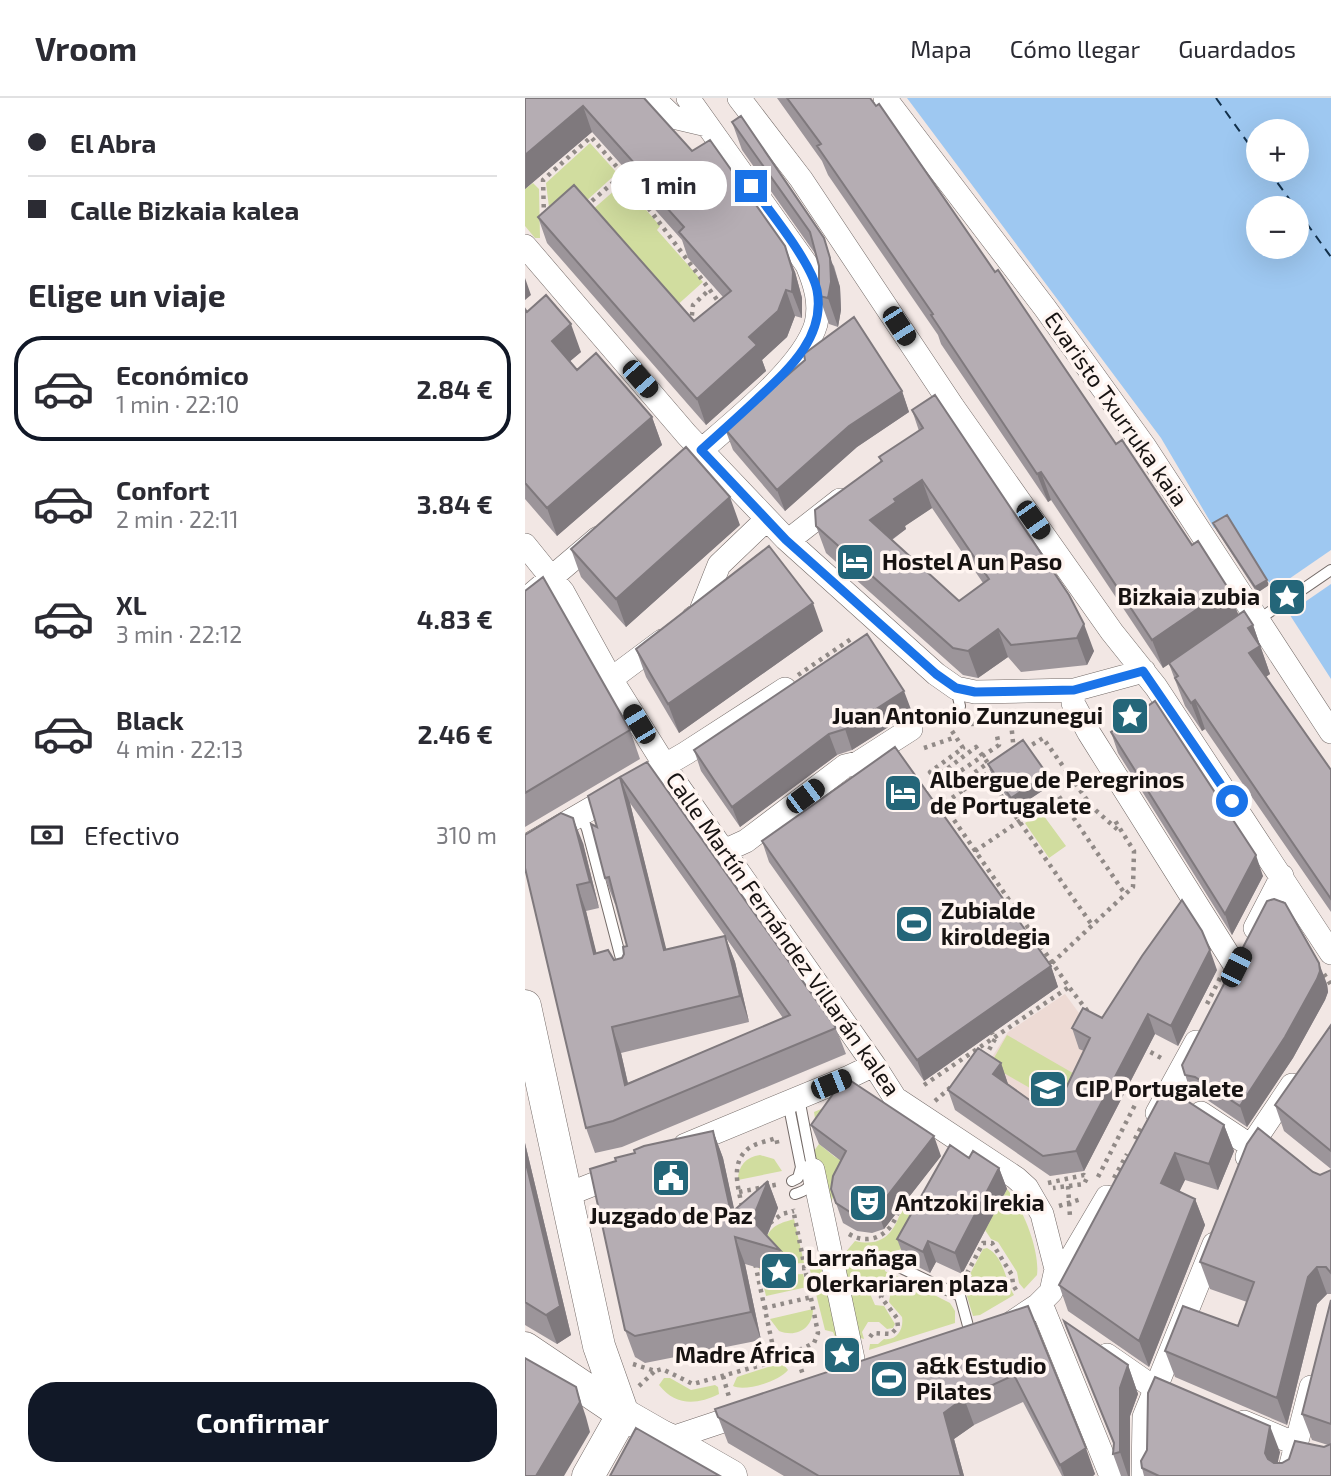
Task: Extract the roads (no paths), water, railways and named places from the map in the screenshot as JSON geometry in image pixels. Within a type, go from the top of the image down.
[{"type":"street","points":[[653,98],[673,117],[707,125]]},
{"type":"street","points":[[674,474],[788,370],[805,348],[811,335],[818,304],[817,289],[807,265],[688,98]]},
{"type":"street","points":[[739,98],[801,179],[947,398],[1112,632],[1158,678],[1331,953]]},
{"type":"street","name":"Evaristo Txurruka kaia","points":[[885,98],[1045,308],[1267,614],[1331,732]]},
{"type":"street","points":[[525,246],[701,450],[786,540],[936,674],[956,688],[975,692],[1074,690],[1158,678]]},
{"type":"street","points":[[786,540],[860,484]]},
{"type":"street","points":[[611,678],[700,613],[719,565],[767,519]]},
{"type":"street","points":[[525,600],[613,525]]},
{"type":"street","name":"Calle Martín Fernández Villarán kalea","points":[[525,545],[552,577],[664,765],[895,1098],[1027,1188],[1042,1214],[1055,1269],[1047,1302]]},
{"type":"street","points":[[1238,634],[1267,614]]},
{"type":"street","points":[[525,847],[686,753],[790,683]]},
{"type":"street","points":[[1074,690],[1073,703],[1222,985],[1282,876]]},
{"type":"street","points":[[724,851],[746,841],[845,766],[857,763],[917,730]]},
{"type":"street","points":[[526,1015],[599,1346],[631,1419],[611,1476]]},
{"type":"street","points":[[1147,1129],[1204,1028]]},
{"type":"street","points":[[665,1154],[874,1065]]},
{"type":"street","points":[[1241,1172],[1257,1139],[1305,1065]]},
{"type":"street","points":[[1195,1110],[1257,1139],[1282,1147]]},
{"type":"street","points":[[566,1195],[640,1165]]},
{"type":"street","points":[[813,1170],[859,1364]]},
{"type":"street","points":[[945,1348],[997,1331],[1047,1302],[1120,1175]]},
{"type":"street","points":[[1143,1476],[1144,1417],[1222,1223]]},
{"type":"street","points":[[1047,1302],[1073,1332]]},
{"type":"street","points":[[1047,1302],[1111,1476]]},
{"type":"street","points":[[535,1354],[564,1364],[599,1346]]},
{"type":"street","points":[[1094,1346],[1157,1387],[1183,1395]]},
{"type":"street","points":[[535,1354],[631,1419],[731,1476]]},
{"type":"street","points":[[1288,1476],[1315,1370]]},
{"type":"street","points":[[631,1419],[675,1437],[773,1405]]},
{"type":"street","points":[[1221,1412],[1319,1457]]},
{"type":"street","points":[[588,1476],[631,1419]]},
{"type":"lane","points":[[1267,614],[1331,570]]},
{"type":"lane","points":[[956,688],[960,706],[957,720]]},
{"type":"lane","points":[[581,815],[626,978]]},
{"type":"lane","points":[[793,1100],[813,1170],[811,1186],[793,1198]]},
{"type":"lane","points":[[790,1182],[798,1178],[801,1167],[793,1100]]},
{"type":"lane","points":[[897,1266],[960,1296],[972,1339]]},
{"type":"water","points":[[907,98],[1331,98],[1331,679],[1229,520],[1214,528],[1161,438]]},
{"type":"place","name":"Hostel A un Paso","points":[[855,562]]},
{"type":"place","name":"Bizkaia zubia","points":[[1287,597]]},
{"type":"place","name":"Juan Antonio Zunzunegui","points":[[1130,716]]},
{"type":"place","name":"Albergue de Peregrinos de Portugalete","points":[[903,793]]},
{"type":"place","name":"Zubialde kiroldegia","points":[[914,924]]},
{"type":"place","name":"CIP Portugalete","points":[[1048,1089]]},
{"type":"place","name":"Juzgado de Paz","points":[[671,1178]]},
{"type":"place","name":"Antzoki Irekia","points":[[868,1203]]},
{"type":"place","name":"Larrañaga Olerkariaren plaza","points":[[779,1271]]},
{"type":"place","name":"Madre África","points":[[842,1355]]},
{"type":"place","name":"a&k Estudio Pilates","points":[[889,1379]]}]
